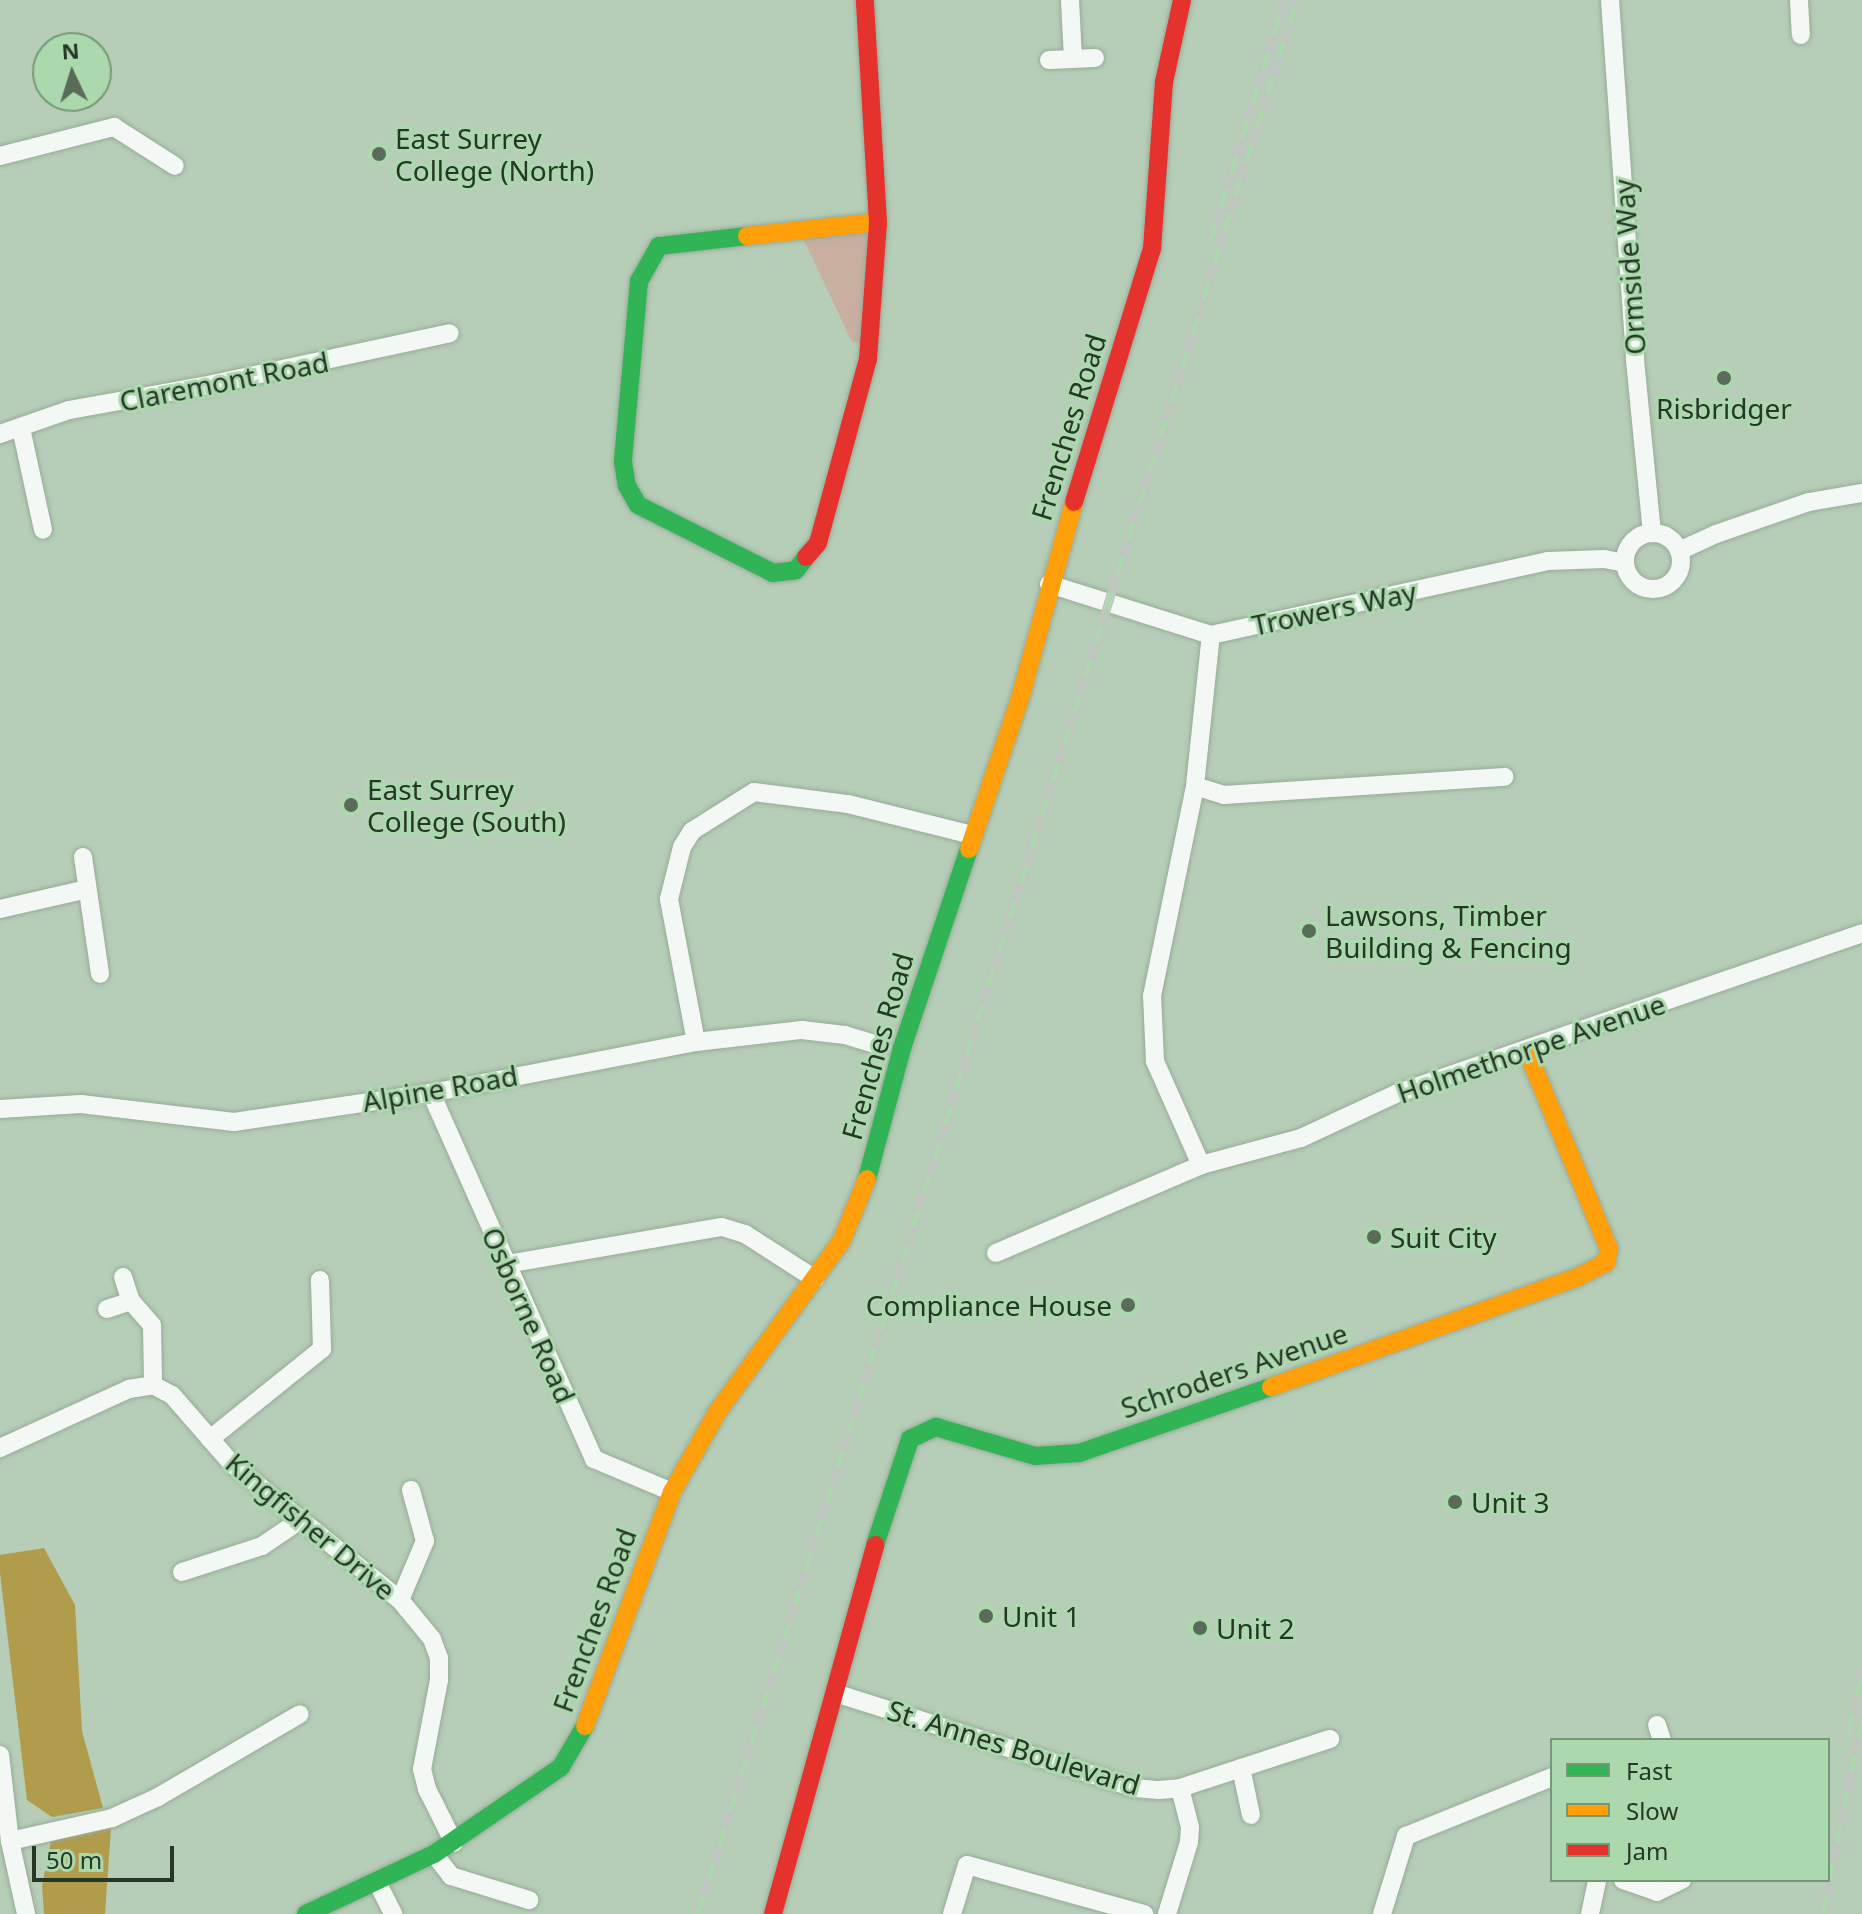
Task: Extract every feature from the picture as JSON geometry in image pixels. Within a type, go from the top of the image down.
[{"type":"street","points":[[865,0],[878,222],[868,359],[818,543],[796,570],[773,573],[638,505],[627,486],[625,447],[639,281],[659,246],[878,222]]},
{"type":"street","points":[[1070,0],[1073,59]]},
{"type":"street","name":"Frenches Road","points":[[306,1914],[454,1843],[561,1767],[585,1727],[597,1699],[672,1492],[718,1411],[841,1242],[864,1191],[902,1048],[1021,695],[1049,584],[1152,249],[1164,82],[1182,0]]},
{"type":"street","name":"Ormside Way","points":[[1610,0],[1635,360],[1652,533]]},
{"type":"street","points":[[1799,0],[1801,35]]},
{"type":"street","points":[[1049,60],[1095,58]]},
{"type":"street","points":[[0,156],[114,127],[175,166]]},
{"type":"street","name":"Claremont Road","points":[[0,434],[69,410],[242,379],[450,333]]},
{"type":"street","points":[[21,428],[43,530]]},
{"type":"street","points":[[1679,551],[1716,534],[1809,502],[1862,493]]},
{"type":"street","points":[[1652,533],[1666,536],[1679,551],[1681,561],[1675,579],[1659,589],[1636,584],[1625,563],[1629,546],[1643,535],[1652,533]]},
{"type":"street","name":"Trowers Way","points":[[1049,584],[1211,635],[1548,561],[1604,559],[1625,563]]},
{"type":"street","points":[[1201,1165],[1155,1061],[1152,996],[1195,786],[1211,635]]},
{"type":"street","points":[[1195,786],[1224,795],[1504,777]]},
{"type":"street","points":[[696,1042],[669,899],[677,861],[692,831],[754,792],[848,804],[972,835]]},
{"type":"street","points":[[83,857],[100,974]]},
{"type":"street","points":[[0,909],[87,889]]},
{"type":"street","name":"Holmethorpe Avenue","points":[[996,1253],[1201,1165],[1301,1138],[1398,1093],[1862,933]]},
{"type":"street","name":"Alpine Road","points":[[0,1109],[81,1104],[234,1122],[431,1093],[696,1042],[802,1030],[845,1035],[877,1045]]},
{"type":"street","name":"Schroders Avenue","points":[[835,1693],[855,1610],[901,1459],[910,1439],[920,1432],[936,1427],[1035,1456],[1079,1453],[1369,1354],[1576,1278],[1606,1263],[1609,1249],[1527,1051]]},
{"type":"street","name":"Osborne Road","points":[[431,1093],[594,1459],[672,1492]]},
{"type":"street","points":[[507,1264],[722,1227],[745,1234],[815,1279]]},
{"type":"street","points":[[0,1448],[129,1389],[153,1385],[152,1325],[131,1301],[123,1277]]},
{"type":"street","points":[[210,1439],[322,1349],[320,1280]]},
{"type":"street","points":[[107,1309],[131,1301]]},
{"type":"street","name":"Kingfisher Drive","points":[[153,1385],[172,1395],[232,1464],[400,1600],[432,1639],[439,1658],[439,1680],[422,1769],[427,1789],[454,1843]]},
{"type":"street","points":[[400,1600],[425,1541],[411,1490]]},
{"type":"street","points":[[182,1572],[262,1546],[299,1521]]},
{"type":"street","points":[[773,1914],[835,1693]]},
{"type":"street","name":"St. Annes Boulevard","points":[[835,1693],[951,1727],[1135,1788],[1180,1788],[1330,1739]]},
{"type":"street","points":[[10,1841],[112,1818],[158,1797],[300,1714]]},
{"type":"street","points":[[0,1755],[10,1841],[26,1914]]},
{"type":"street","points":[[1241,1768],[1251,1815]]},
{"type":"street","points":[[1382,1914],[1406,1836],[1550,1778]]},
{"type":"street","points":[[1167,1914],[1189,1842],[1190,1827],[1180,1788]]},
{"type":"street","points":[[434,1854],[451,1876],[529,1900]]},
{"type":"street","points":[[952,1914],[967,1865],[1144,1914]]},
{"type":"street","points":[[377,1882],[393,1914]]},
{"type":"street","points":[[1590,1914],[1597,1882]]},
{"type":"street","points":[[1629,1882],[1657,1892],[1678,1882]]},
{"type":"shaded area","points":[[869,233],[863,344],[852,342],[803,238]]},
{"type":"shaded area","points":[[44,1548],[75,1605],[82,1731],[103,1808],[52,1817],[27,1800],[0,1573],[0,1555]]},
{"type":"shaded area","points":[[111,1828],[105,1914],[44,1914],[42,1886],[51,1841]]},
{"type":"railway","points":[[1210,241],[1284,0]]},
{"type":"railway","points":[[698,1914],[1297,0]]},
{"type":"railway","points":[[1849,1731],[1862,1669]]},
{"type":"railway","points":[[1830,1879],[1862,1719]]},
{"type":"railway","points":[[1823,1914],[1829,1882]]},
{"type":"traffic: fast","points":[[747,236],[659,246],[639,281],[623,462],[627,486],[638,505],[773,573],[796,570],[806,557]]},
{"type":"traffic: fast","points":[[867,1179],[902,1048],[969,849]]},
{"type":"traffic: fast","points":[[875,1545],[910,1439],[936,1427],[1035,1456],[1079,1453],[1271,1387]]},
{"type":"traffic: fast","points":[[306,1914],[434,1854],[561,1767],[585,1726]]},
{"type":"traffic: slow","points":[[747,236],[878,222]]},
{"type":"traffic: slow","points":[[969,849],[1021,695],[1074,502]]},
{"type":"traffic: slow","points":[[1271,1387],[1576,1278],[1606,1263],[1609,1249],[1527,1051]]},
{"type":"traffic: slow","points":[[585,1726],[672,1492],[718,1411],[841,1242],[867,1179]]},
{"type":"traffic: jam","points":[[806,557],[818,543],[868,359],[878,222],[865,0]]},
{"type":"traffic: jam","points":[[1074,502],[1152,249],[1164,82],[1182,0]]},
{"type":"traffic: jam","points":[[773,1914],[875,1545]]},
{"type":"place","name":"East Surrey College (North)","points":[[379,154]]},
{"type":"place","name":"Risbridger","points":[[1724,378]]},
{"type":"place","name":"East Surrey College (South)","points":[[351,805]]},
{"type":"place","name":"Lawsons, Timber Building & Fencing","points":[[1309,931]]},
{"type":"place","name":"Suit City","points":[[1374,1237]]},
{"type":"place","name":"Compliance House","points":[[1128,1305]]},
{"type":"place","name":"Unit 3","points":[[1455,1502]]},
{"type":"place","name":"Unit 1","points":[[986,1616]]},
{"type":"place","name":"Unit 2","points":[[1200,1628]]}]
